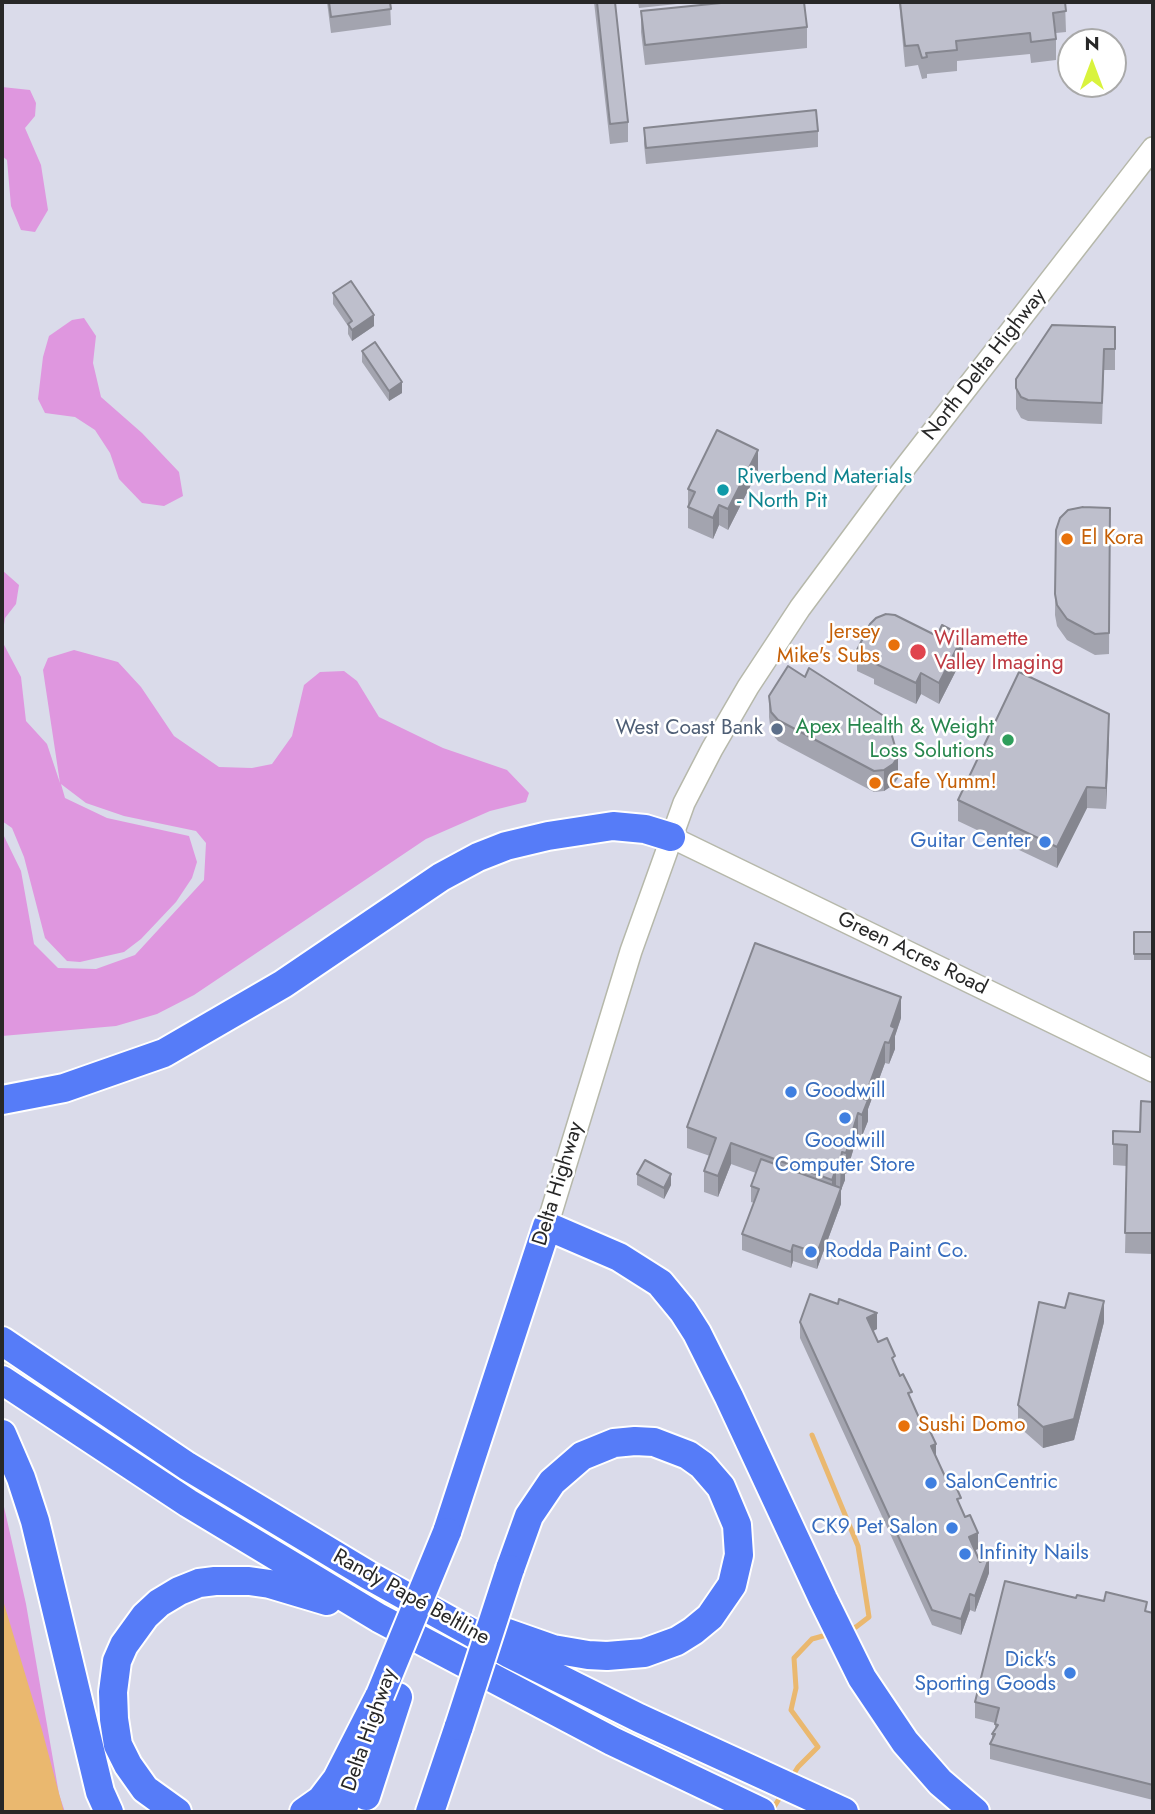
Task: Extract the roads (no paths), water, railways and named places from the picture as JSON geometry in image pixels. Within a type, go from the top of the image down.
[{"type":"highway","points":[[2,1100],[64,1088],[164,1053],[283,984],[441,877],[478,857],[548,835],[613,826],[645,829],[671,837]]},
{"type":"highway","points":[[547,1226],[619,1256],[660,1283],[675,1299],[697,1333],[724,1386],[822,1599],[862,1678],[905,1742],[940,1782],[975,1812]]},
{"type":"highway","name":"Delta Highway","points":[[342,1812],[389,1696],[447,1532],[547,1226]]},
{"type":"highway","name":"Randy Papé Beltline","points":[[2,1341],[187,1466],[368,1576],[510,1654],[726,1759],[833,1807]]},
{"type":"highway","name":"Randy Papé Beltline","points":[[2,1380],[188,1503],[379,1618],[612,1741],[761,1812]]},
{"type":"highway","points":[[2,1434],[21,1478],[34,1521],[100,1792],[109,1812]]},
{"type":"highway","points":[[368,1576],[530,1642],[571,1653],[625,1656],[643,1653],[677,1641],[710,1617],[732,1585],[740,1541],[737,1525],[721,1487],[702,1465],[688,1455],[654,1442],[614,1443],[582,1456],[552,1482],[529,1516],[510,1569],[459,1726],[430,1812]]},
{"type":"highway","points":[[177,1812],[145,1789],[118,1745],[113,1692],[117,1661],[124,1645],[145,1616],[159,1603],[200,1583],[249,1581],[297,1591],[379,1618]]},
{"type":"highway","points":[[304,1812],[321,1800],[337,1779],[389,1696]]},
{"type":"highway","name":"Delta Highway","points":[[361,1812],[389,1696]]},
{"type":"street","name":"North Delta Highway","points":[[671,837],[684,803],[712,749],[784,631],[890,488],[1153,148]]},
{"type":"street","name":"Green Acres Road","points":[[671,837],[1153,1071]]},
{"type":"street","name":"Delta Highway","points":[[547,1226],[610,1016],[671,837]]},
{"type":"waterway","points":[[812,1435],[858,1546],[869,1617],[856,1627],[846,1630]]},
{"type":"waterway","points":[[790,1780],[798,1767],[818,1747],[791,1710],[796,1688],[794,1658],[812,1639],[830,1634]]},
{"type":"waterway","points":[[771,1812],[782,1794]]},
{"type":"place","name":"Riverbend Materials - North Pit","points":[[723,490]]},
{"type":"place","name":"El Kora","points":[[1067,539]]},
{"type":"place","name":"Jersey Mike's Subs","points":[[894,645]]},
{"type":"place","name":"Willamette Valley Imaging","points":[[918,652]]},
{"type":"place","name":"West Coast Bank","points":[[777,729]]},
{"type":"place","name":"Apex Health & Weight Loss Solutions","points":[[1008,740]]},
{"type":"place","name":"Cafe Yumm!","points":[[875,783]]},
{"type":"place","name":"Guitar Center","points":[[1045,842]]},
{"type":"place","name":"Goodwill","points":[[791,1092]]},
{"type":"place","name":"Goodwill Computer Store","points":[[845,1118]]},
{"type":"place","name":"Rodda Paint Co.","points":[[811,1252]]},
{"type":"place","name":"Sushi Domo","points":[[904,1426]]},
{"type":"place","name":"SalonCentric","points":[[931,1483]]},
{"type":"place","name":"CK9 Pet Salon","points":[[952,1528]]},
{"type":"place","name":"Infinity Nails","points":[[965,1554]]},
{"type":"place","name":"Dick's Sporting Goods","points":[[1070,1673]]}]
